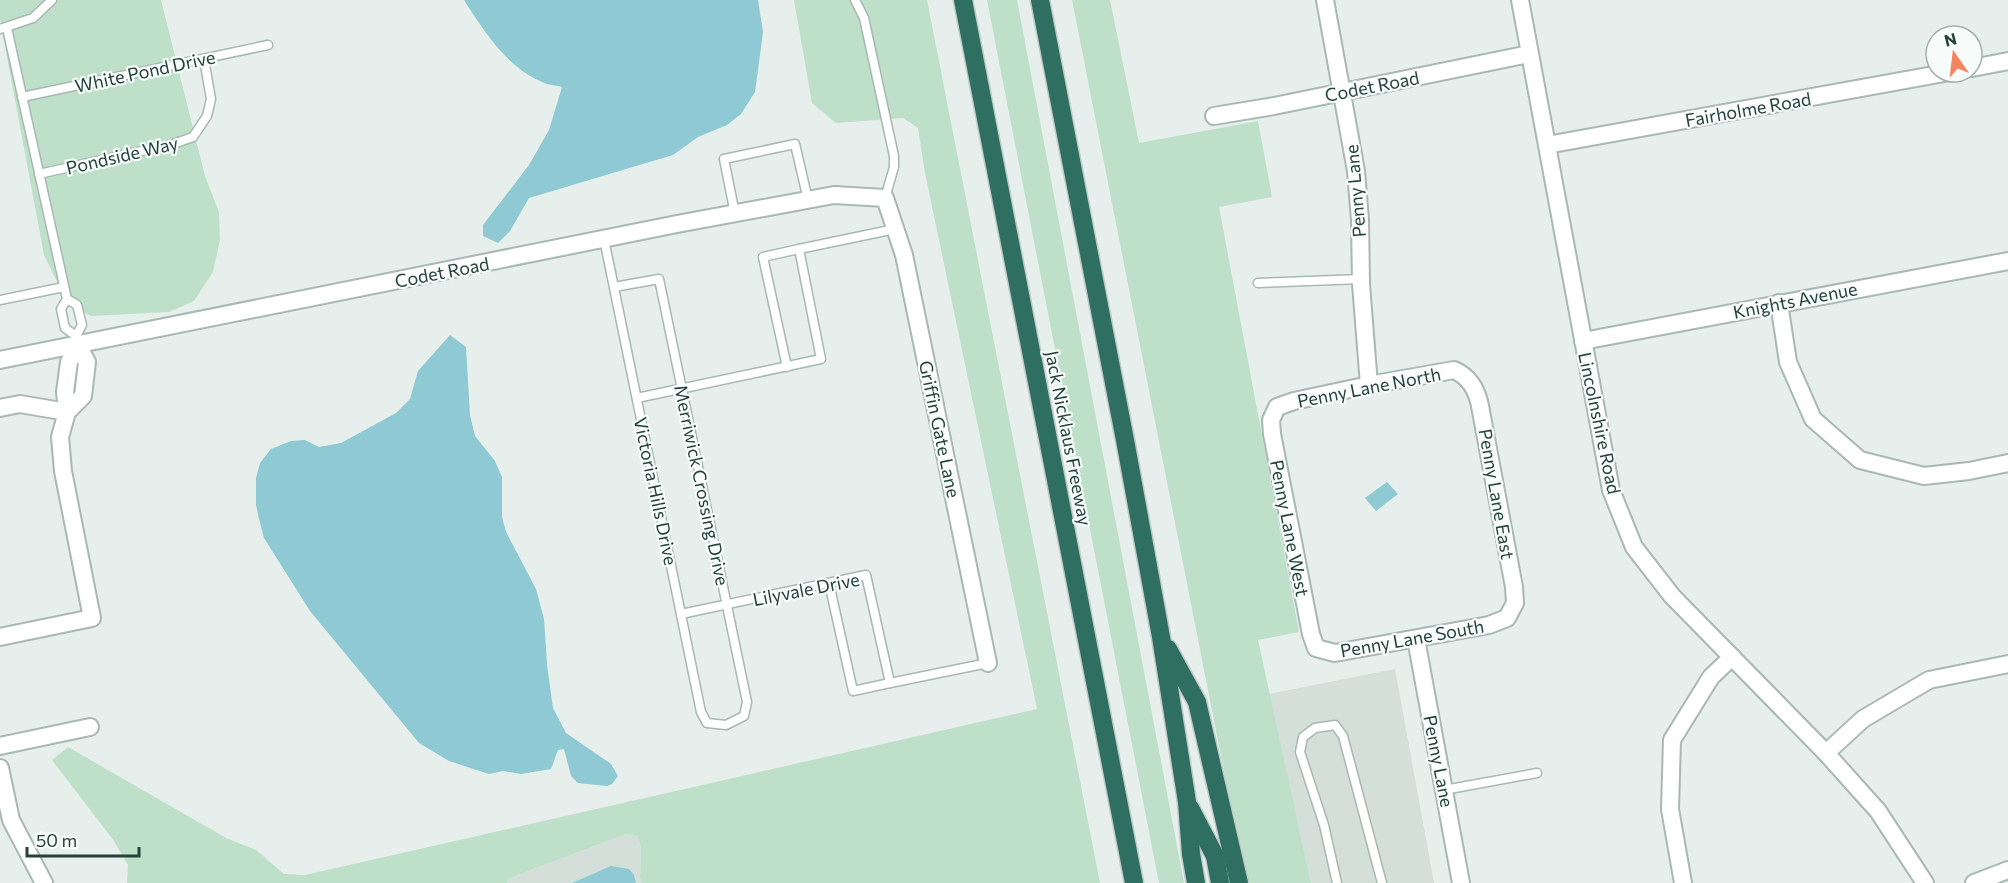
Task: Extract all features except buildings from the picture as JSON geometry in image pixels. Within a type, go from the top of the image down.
[{"type":"highway","name":"Jack Nicklaus Freeway","points":[[963,0],[1134,883]]},
{"type":"highway","points":[[1040,0],[1161,637],[1187,802],[1196,883]]},
{"type":"highway","points":[[1161,637],[1197,702],[1239,883]]},
{"type":"highway","points":[[1187,802],[1215,856],[1220,883]]},
{"type":"street","name":"Penny Lane","points":[[1325,0],[1356,171],[1369,385]]},
{"type":"street","name":"Lincolnshire Road","points":[[1520,0],[1611,490],[1634,547],[1672,596],[1826,753],[1878,811],[1924,883]]},
{"type":"street","name":"Codet Road","points":[[1214,116],[1530,54]]},
{"type":"street","points":[[1984,66],[2008,61]]},
{"type":"street","name":"Fairholme Road","points":[[1547,145],[1924,77]]},
{"type":"street","name":"Codet Road","points":[[0,360],[77,340],[834,195],[885,198]]},
{"type":"street","name":"Griffin Gate Lane","points":[[885,198],[904,255],[988,663]]},
{"type":"street","name":"Knights Avenue","points":[[1583,341],[2008,261]]},
{"type":"street","points":[[1779,303],[1788,362],[1812,418],[1860,460],[1924,476],[2008,464]]},
{"type":"street","points":[[0,637],[92,618],[63,471],[60,437],[67,412],[83,396],[87,362],[77,340]]},
{"type":"street","name":"Penny Lane North","points":[[1277,407],[1294,401],[1369,385],[1446,371],[1454,370],[1462,374]]},
{"type":"street","name":"Penny Lane East","points":[[1462,374],[1477,392],[1479,398],[1514,587],[1515,603],[1507,618]]},
{"type":"street","points":[[0,408],[20,404],[67,412]]},
{"type":"street","name":"Penny Lane West","points":[[1277,407],[1271,420],[1272,434],[1311,634],[1316,648]]},
{"type":"street","name":"Penny Lane South","points":[[1316,648],[1335,653],[1489,625],[1507,618]]},
{"type":"street","name":"Penny Lane","points":[[1416,639],[1461,883]]},
{"type":"street","points":[[1683,883],[1670,809],[1672,740],[1711,677],[1732,657]]},
{"type":"street","points":[[1826,753],[1863,719],[1929,680],[2008,664]]},
{"type":"street","points":[[0,746],[90,727]]},
{"type":"street","points":[[0,768],[11,820],[44,883]]},
{"type":"street","points":[[1974,883],[2008,870]]},
{"type":"lane","points":[[52,0],[33,18],[3,28],[22,97],[67,299],[76,305],[82,325],[77,340],[65,328],[61,309],[67,299]]},
{"type":"lane","points":[[855,0],[864,18],[894,156],[894,166],[885,198]]},
{"type":"lane","name":"White Pond Drive","points":[[22,97],[268,45]]},
{"type":"lane","name":"Pondside Way","points":[[39,174],[173,144],[193,137],[207,116],[211,99],[204,59]]},
{"type":"lane","points":[[735,214],[724,159],[795,144],[808,200]]},
{"type":"lane","points":[[787,367],[763,257],[895,229]]},
{"type":"lane","name":"Victoria Hills Drive","points":[[604,239],[701,712],[708,723],[726,725]]},
{"type":"lane","points":[[637,398],[821,359],[799,249]]},
{"type":"lane","name":"Merriwick Crossing Drive","points":[[614,287],[659,279],[747,702],[744,716],[726,725]]},
{"type":"lane","points":[[1258,283],[1361,279]]},
{"type":"lane","points":[[0,300],[64,287]]},
{"type":"lane","name":"Lilyvale Drive","points":[[681,614],[866,574],[890,683]]},
{"type":"lane","points":[[829,582],[853,691],[988,663]]},
{"type":"lane","points":[[1337,883],[1323,825],[1300,752],[1303,737],[1315,728],[1335,725],[1343,736],[1382,883]]},
{"type":"lane","points":[[1444,790],[1537,773]]},
{"type":"shaded area","points":[[1395,669],[1434,883],[1311,883],[1269,694]]},
{"type":"shaded area","points":[[626,834],[637,836],[641,847],[640,878],[642,883],[507,883],[510,878]]},
{"type":"green space","points":[[0,0],[161,0],[205,176],[219,212],[220,240],[213,272],[194,301],[169,312],[91,316],[68,304],[44,255],[0,20]]},
{"type":"green space","points":[[794,0],[927,0],[1100,883],[642,883],[640,878],[641,847],[637,836],[626,834],[510,878],[507,883],[127,883],[128,865],[114,841],[52,760],[68,747],[226,838],[256,850],[284,874],[305,875],[1037,709],[925,173],[918,128],[903,118],[836,123],[812,103]]},
{"type":"green space","points":[[987,0],[1017,0],[1184,883],[1159,883]]},
{"type":"green space","points":[[1072,0],[1110,0],[1139,143],[1258,121],[1272,197],[1219,207],[1299,632],[1258,640],[1311,883],[1246,883]]},
{"type":"water","points":[[464,0],[758,0],[763,32],[755,92],[741,114],[727,125],[698,137],[673,155],[529,198],[510,231],[498,243],[483,236],[483,225],[529,165],[549,130],[562,87],[542,82],[516,66],[496,46]]},
{"type":"water","points":[[450,335],[466,347],[470,415],[475,436],[495,461],[502,477],[502,517],[506,532],[536,589],[544,619],[553,708],[566,733],[611,764],[618,776],[612,784],[607,786],[578,783],[571,776],[564,749],[558,750],[551,769],[521,774],[503,771],[489,774],[449,761],[419,743],[310,611],[264,538],[256,505],[256,478],[260,463],[271,449],[291,441],[305,440],[319,447],[341,443],[396,413],[410,399],[418,371]]},
{"type":"water","points":[[1387,482],[1398,494],[1376,511],[1365,498]]},
{"type":"water","points":[[611,866],[629,869],[636,883],[572,883]]}]
